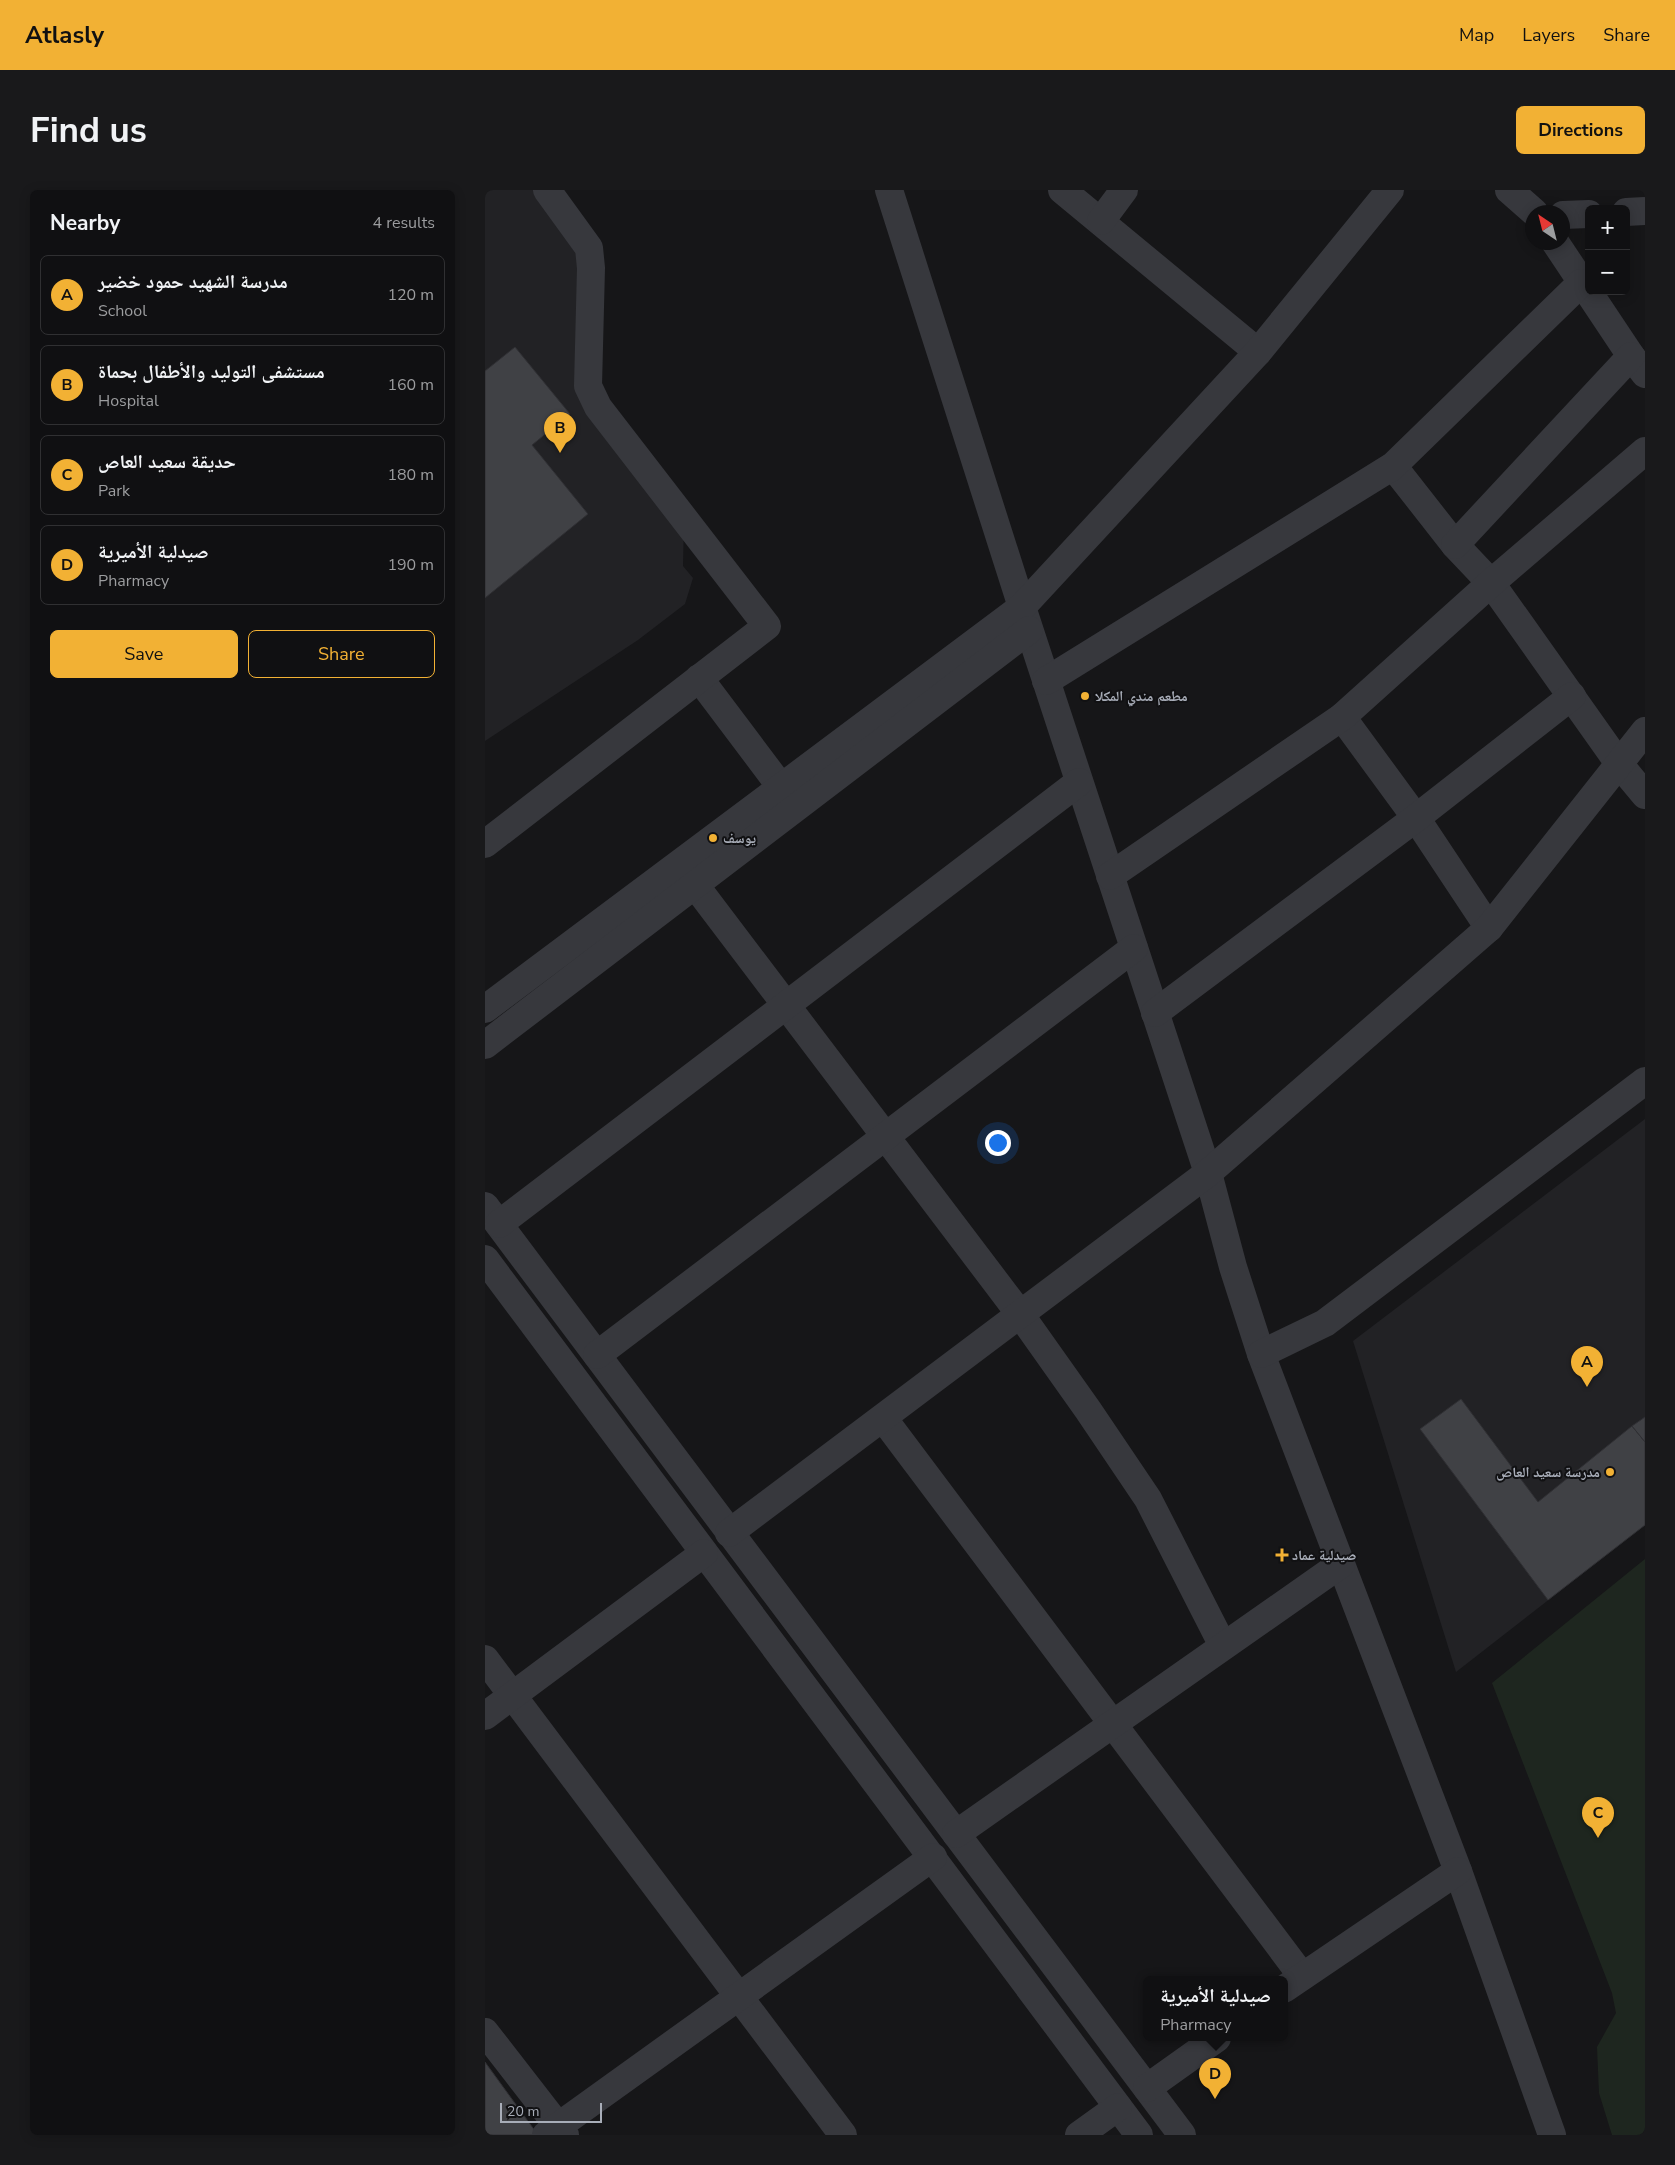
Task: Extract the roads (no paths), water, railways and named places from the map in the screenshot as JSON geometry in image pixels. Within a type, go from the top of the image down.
[{"type":"street","points":[[485,844],[767,626],[598,408],[588,386],[591,268],[589,248],[547,190]]},
{"type":"street","points":[[1062,190],[1258,352]]},
{"type":"street","points":[[1101,221],[1124,190]]},
{"type":"street","points":[[485,1045],[695,885],[1025,619],[1258,352],[1390,190]]},
{"type":"street","points":[[1509,190],[1526,205]]},
{"type":"street","points":[[898,196],[1025,619],[1208,1173],[1233,1267],[1261,1354],[1458,1871],[1547,2133]]},
{"type":"street","points":[[1630,212],[1645,212]]},
{"type":"street","points":[[1570,215],[1585,214]]},
{"type":"street","points":[[1455,545],[1638,365],[1560,250]]},
{"type":"street","points":[[1046,681],[1393,466],[1581,283]]},
{"type":"street","points":[[1110,876],[1342,717],[1491,583],[1645,451]]},
{"type":"street","points":[[1393,466],[1455,545],[1491,583],[1620,765],[1645,795]]},
{"type":"street","points":[[485,1009],[781,787],[1025,619]]},
{"type":"street","points":[[699,678],[781,787]]},
{"type":"street","points":[[1155,1012],[1416,818],[1572,696]]},
{"type":"street","points":[[1342,717],[1416,818],[1489,928]]},
{"type":"street","points":[[729,1533],[1208,1173],[1489,928],[1620,765],[1645,731]]},
{"type":"street","points":[[1079,782],[786,1006],[492,1215],[1182,2135]]},
{"type":"street","points":[[695,885],[1020,1314],[1148,1499],[1223,1646]]},
{"type":"street","points":[[597,1355],[1134,948]]},
{"type":"street","points":[[1261,1354],[1325,1324],[1645,1081]]},
{"type":"street","points":[[485,1259],[1139,2135]]},
{"type":"street","points":[[883,1418],[1113,1724],[1293,1983],[1458,1871]]},
{"type":"street","points":[[485,1716],[705,1553]]},
{"type":"street","points":[[956,1834],[1341,1564]]},
{"type":"street","points":[[485,1659],[843,2135]]},
{"type":"street","points":[[485,2032],[556,2132],[739,1996],[933,1857]]},
{"type":"street","points":[[1147,2088],[1213,2041]]},
{"type":"street","points":[[1079,2135],[1118,2106]]},
{"type":"place","name":"مستشفى التوليد والأطفال بحماة","points":[[560,453]]},
{"type":"place","name":"مطعم مندي المكلا","points":[[1085,696]]},
{"type":"place","name":"يوسف","points":[[713,838]]},
{"type":"place","name":"مدرسة الشهيد حمود خضير","points":[[1587,1387]]},
{"type":"place","name":"مدرسة سعيد العاص","points":[[1610,1472]]},
{"type":"place","name":"صيدلية عماد","points":[[1282,1555]]},
{"type":"place","name":"حديقة سعيد العاص","points":[[1598,1838]]},
{"type":"place","name":"صيدلية الأميرية","points":[[1215,2099]]}]
